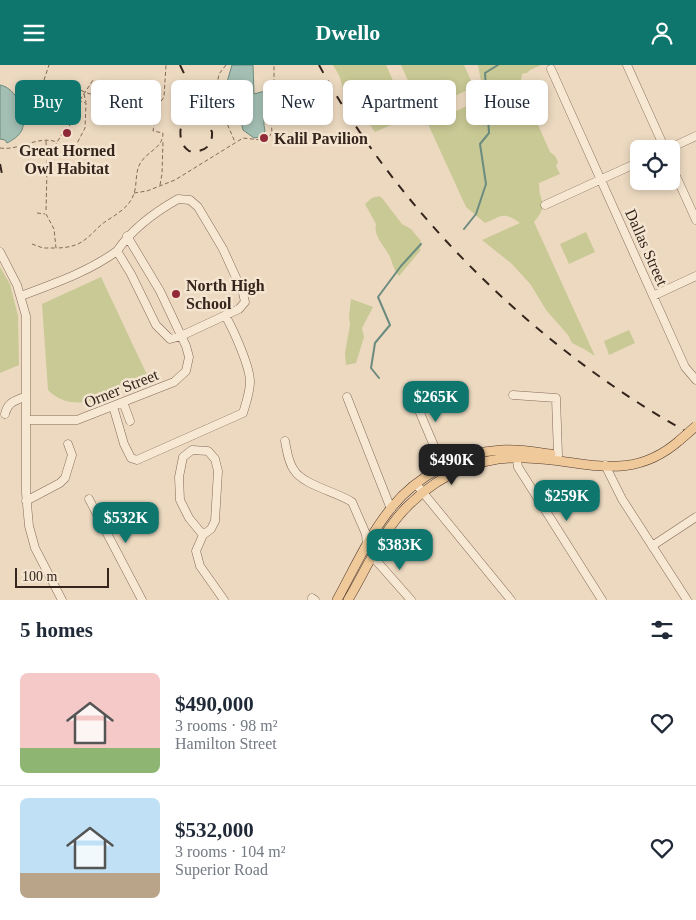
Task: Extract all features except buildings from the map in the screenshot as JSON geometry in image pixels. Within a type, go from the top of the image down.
[{"type":"main road","points":[[337,600],[367,546],[391,509],[416,484],[443,467],[480,453],[500,450],[540,459],[590,466],[627,466],[646,462],[663,454],[696,426]]},
{"type":"main road","points":[[348,600],[400,513],[423,492],[449,475],[481,462],[516,454],[558,455],[604,465]]},
{"type":"street","points":[[626,65],[662,140]]},
{"type":"street","name":"Dallas Street","points":[[551,69],[685,367],[696,380]]},
{"type":"street","points":[[680,143],[696,136]]},
{"type":"street","points":[[546,205],[630,166]]},
{"type":"street","points":[[680,185],[696,220]]},
{"type":"street","points":[[21,296],[59,282],[101,263],[117,251],[127,236],[178,199],[190,201],[198,207],[223,249],[243,293],[245,302],[239,309],[181,336],[170,339],[156,325],[131,274],[117,251]]},
{"type":"street","name":"Orner Street","points":[[26,420],[78,420],[174,382],[186,371],[189,357],[181,336],[160,291],[127,236]]},
{"type":"street","points":[[0,252],[13,275],[21,296],[27,324],[26,501],[32,541],[62,600]]},
{"type":"street","points":[[653,296],[696,275]]},
{"type":"street","points":[[113,406],[124,444],[131,458],[138,460],[243,413],[250,377],[240,346],[225,315]]},
{"type":"street","points":[[409,387],[443,467]]},
{"type":"street","points":[[513,395],[556,398],[558,455]]},
{"type":"street","points":[[5,414],[11,402],[26,396]]},
{"type":"street","points":[[347,397],[391,509]]},
{"type":"street","points":[[123,402],[130,421]]},
{"type":"street","points":[[285,441],[289,459],[296,473],[317,486],[352,502],[366,534],[367,546]]},
{"type":"street","points":[[26,501],[60,483],[65,477],[72,455],[68,444]]},
{"type":"street","points":[[202,535],[188,518],[180,500],[179,477],[183,457],[192,450],[208,451],[215,459],[218,471],[215,521],[211,529],[202,535],[196,551],[200,565],[224,600]]},
{"type":"street","points":[[516,454],[518,467],[602,600]]},
{"type":"street","points":[[604,465],[618,492],[686,600]]},
{"type":"street","points":[[416,484],[511,600]]},
{"type":"street","points":[[89,499],[142,600]]},
{"type":"street","points":[[652,546],[696,517]]},
{"type":"street","points":[[373,557],[411,600]]},
{"type":"path","points":[[44,80],[49,65]]},
{"type":"path","points":[[160,185],[163,133],[153,131],[157,107],[164,97],[166,65]]},
{"type":"path","points":[[226,65],[219,74],[215,96],[236,142]]},
{"type":"path","points":[[134,193],[147,191],[175,181],[243,138],[261,140],[270,137],[272,133],[271,120],[281,92],[274,80],[274,65]]},
{"type":"path","points":[[81,98],[91,83]]},
{"type":"path","points":[[81,91],[91,94]]},
{"type":"path","points":[[81,149],[86,151],[83,158],[76,155],[74,149],[85,128],[86,104],[84,93]]},
{"type":"path","points":[[81,103],[86,104]]},
{"type":"path","points":[[36,154],[46,153],[53,149],[65,129],[70,125]]},
{"type":"path","points":[[32,244],[43,249],[73,245],[84,241],[133,197],[140,163],[156,149],[163,138]]},
{"type":"path","points":[[0,148],[12,149],[30,142],[46,141],[57,143]]},
{"type":"path","points":[[46,141],[46,214],[54,229],[56,248]]},
{"type":"path","points":[[37,213],[46,214]]},
{"type":"green space","points":[[333,65],[386,65],[393,80],[343,80],[343,88],[339,75]]},
{"type":"green space","points":[[401,65],[464,65],[471,80],[466,80],[466,91],[456,95],[456,80],[408,80]]},
{"type":"green space","points":[[478,65],[541,65],[522,74],[521,80],[481,80]]},
{"type":"green space","points":[[466,106],[466,125],[538,125],[550,152],[558,162],[556,166],[560,174],[539,183],[543,207],[534,222],[595,356],[572,343],[568,335],[546,310],[531,285],[512,264],[482,240],[520,223],[510,217],[502,216],[485,223],[466,207],[428,125],[456,125],[456,111]]},
{"type":"green space","points":[[370,125],[391,125],[375,132]]},
{"type":"green space","points":[[379,196],[402,224],[411,229],[421,241],[420,251],[399,276],[376,233],[376,224],[365,204],[372,198]]},
{"type":"green space","points":[[586,232],[595,252],[569,264],[560,244]]},
{"type":"green space","points":[[0,267],[10,284],[18,316],[19,365],[0,373]]},
{"type":"green space","points":[[101,277],[148,377],[98,399],[71,402],[59,398],[48,390],[42,304]]},
{"type":"green space","points":[[351,299],[373,307],[362,328],[364,337],[356,363],[346,365],[345,353],[350,325]]},
{"type":"green space","points":[[629,330],[635,343],[609,355],[604,341]]},
{"type":"shaded area","points":[[232,65],[253,65],[254,94],[263,92],[263,125],[265,131],[260,137],[254,138],[243,130],[242,125],[253,125],[253,80],[228,80]]},
{"type":"shaded area","points":[[0,85],[6,87],[15,96],[15,125],[23,125],[21,132],[16,138],[7,143],[5,140],[0,139]]},
{"type":"waterway","points":[[464,229],[476,214],[486,184],[480,144],[489,133],[485,73],[498,65]]},
{"type":"waterway","points":[[379,378],[371,368],[375,343],[390,325],[378,297],[401,266],[421,244]]},
{"type":"railway","points":[[180,65],[187,80]]},
{"type":"railway","points":[[319,65],[353,122],[391,176],[434,228],[481,277],[531,323],[584,365],[639,403],[696,437]]},
{"type":"railway","points":[[181,125],[181,138],[184,145],[189,151],[199,151],[206,148],[211,142],[212,132],[209,125]]},
{"type":"railway","points":[[0,164],[2,174],[0,179]]},
{"type":"place","name":"Great Horned Owl Habitat","points":[[67,133]]},
{"type":"place","name":"Kalil Pavilion","points":[[264,138]]},
{"type":"place","name":"North High School","points":[[176,294]]}]
